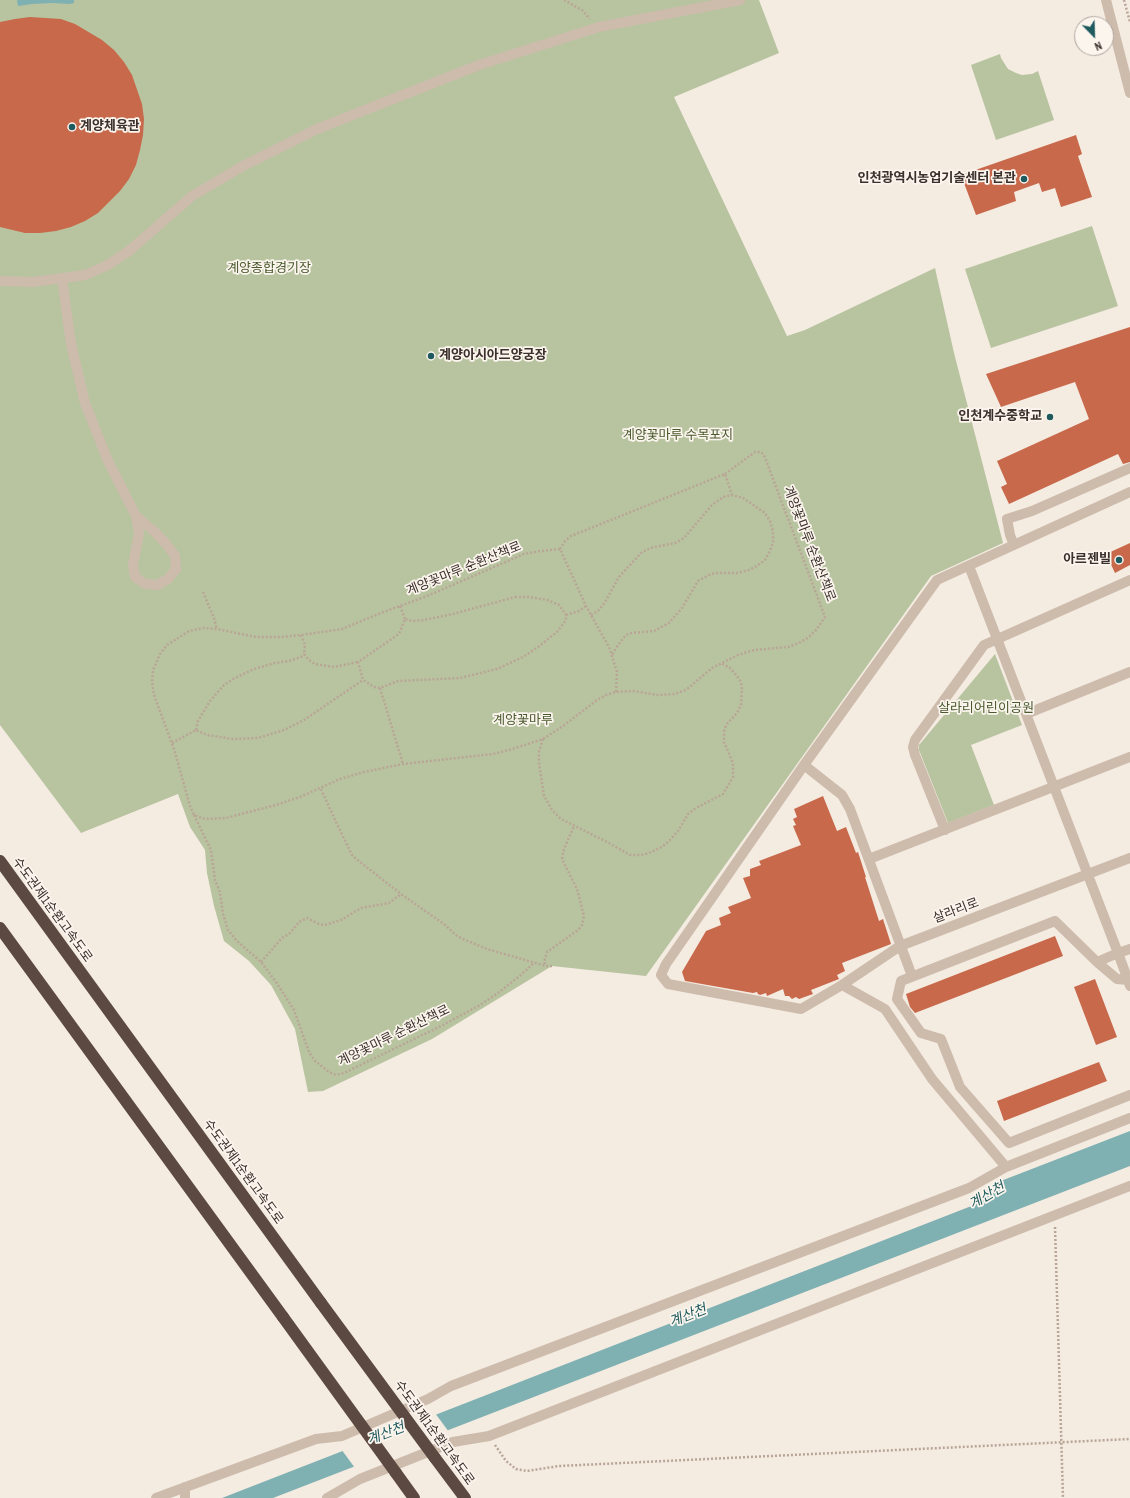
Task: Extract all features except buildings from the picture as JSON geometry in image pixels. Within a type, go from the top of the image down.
[{"type":"highway","name":"수도권제1순환고속도로","points":[[0,862],[464,1498]]},
{"type":"highway","points":[[0,928],[414,1498]]},
{"type":"street","points":[[0,281],[33,282],[62,279],[85,275],[106,266],[130,252],[192,196],[243,166],[317,129],[479,65],[599,28],[740,0]]},
{"type":"street","points":[[1106,0],[1130,94]]},
{"type":"street","points":[[62,279],[71,344],[86,403],[108,461],[136,516],[139,534],[134,554],[133,565],[135,577],[145,584],[157,585],[168,579],[176,569],[175,556],[156,533],[136,516]]},
{"type":"street","points":[[1014,545],[1010,535],[1007,519],[1032,511],[1130,468]]},
{"type":"street","points":[[912,976],[850,809],[842,795],[804,765],[937,580],[1130,492]]},
{"type":"street","points":[[969,566],[1129,982]]},
{"type":"street","points":[[945,830],[913,747],[915,740],[984,645],[1130,580]]},
{"type":"street","points":[[1026,714],[1130,672]]},
{"type":"street","points":[[869,859],[1130,757]]},
{"type":"street","name":"살라리로","points":[[804,765],[666,964],[661,975],[668,984],[801,1009],[842,985],[900,946],[1130,858]]},
{"type":"street","points":[[1129,982],[1117,979],[1097,962],[1055,921],[901,980],[897,999],[921,1033],[940,1039],[960,1086],[1009,1142],[1130,1095]]},
{"type":"street","points":[[1097,962],[1130,949]]},
{"type":"street","points":[[842,985],[885,1009],[932,1079],[1006,1167]]},
{"type":"street","points":[[156,1498],[185,1492],[316,1439],[342,1436],[428,1399],[451,1386],[970,1188],[1006,1167],[1130,1118]]},
{"type":"street","points":[[327,1498],[360,1480],[453,1442],[489,1436],[1130,1186]]},
{"type":"path","points":[[564,0],[582,10],[599,28]]},
{"type":"path","points":[[1124,0],[1130,22]]},
{"type":"path","name":"계양꽃마루 순환산책로","points":[[194,815],[205,819],[226,818],[276,805],[340,779],[364,772],[403,764],[493,754],[543,739],[606,695],[616,692],[633,692],[657,695],[674,694],[686,690],[712,668],[738,655],[754,650],[778,649],[799,643],[812,634],[825,617],[764,455],[761,452],[755,452],[725,474],[571,536],[565,541],[560,549],[524,554],[342,629],[301,635],[256,637],[217,629],[204,628],[189,631],[167,645],[156,661],[153,670],[154,695],[172,743],[190,806],[194,815],[211,850],[215,880],[220,892],[223,914],[228,930],[237,941],[261,962],[276,982],[294,1010],[309,1052],[321,1067],[336,1075],[366,1063],[480,1005],[510,983],[534,962]]},
{"type":"path","points":[[725,474],[732,495]]},
{"type":"path","points":[[591,615],[598,611],[605,602],[619,577],[640,553],[650,548],[668,545],[679,541],[688,533],[712,505],[723,497],[732,495],[743,498],[765,513],[770,521],[773,531],[773,542],[765,560],[749,570],[737,573],[715,573],[698,581],[682,608],[669,623],[654,631],[631,633],[618,645],[612,655]]},
{"type":"path","points":[[560,549],[586,606],[612,655],[617,672],[616,692]]},
{"type":"path","points":[[203,592],[217,629]]},
{"type":"path","points":[[301,635],[304,645],[304,654],[309,660],[314,664],[334,667],[358,662],[400,634],[405,619],[412,621],[424,620],[453,614],[506,599],[529,597],[547,600],[559,605],[566,615],[566,620],[557,632],[523,657],[497,669],[460,678],[398,681],[380,688],[374,687],[363,680],[358,662]]},
{"type":"path","name":"계양꽃마루 순환산책로","points":[[400,606],[405,619]]},
{"type":"path","points":[[566,615],[586,606]]},
{"type":"path","points":[[172,743],[196,730],[198,721],[210,701],[220,689],[233,679],[254,669],[289,661],[301,657],[304,654]]},
{"type":"path","points":[[543,739],[539,752],[539,763],[544,796],[552,810],[561,819],[630,855],[641,855],[662,847],[678,831],[688,814],[696,808],[723,794],[733,777],[733,763],[724,742],[724,732],[726,725],[737,713],[741,705],[742,688],[741,682],[730,668],[720,663]]},
{"type":"path","points":[[196,730],[206,735],[233,739],[247,739],[271,735],[304,720],[363,680]]},
{"type":"path","points":[[380,688],[403,764]]},
{"type":"path","points":[[321,788],[352,855],[401,894],[444,924],[462,939],[487,949],[546,966],[552,966]]},
{"type":"path","points":[[546,966],[544,962],[547,952],[578,930],[584,920],[584,911],[577,889],[562,859],[564,849],[574,826]]},
{"type":"path","points":[[261,962],[282,938],[289,934],[298,922],[307,918],[325,925],[341,920],[361,908],[389,902],[401,894]]},
{"type":"path","points":[[1055,1215],[1063,1498]]},
{"type":"path","points":[[489,1436],[506,1461],[516,1469],[527,1471],[559,1466],[1130,1439]]},
{"type":"green space","points":[[0,0],[759,0],[779,53],[674,97],[787,336],[805,330],[935,268],[954,353],[1003,543],[931,576],[646,976],[552,966],[432,1039],[323,1091],[308,1092],[295,1029],[271,985],[249,961],[224,941],[214,906],[207,873],[205,850],[190,827],[178,794],[81,833],[0,725]]},
{"type":"green space","points":[[1000,54],[1008,69],[1016,73],[1022,75],[1032,74],[1038,71],[1054,120],[996,140],[971,65]]},
{"type":"green space","points":[[1092,226],[1118,306],[991,348],[965,269]]},
{"type":"green space","name":"살라리어린이공원","points":[[995,654],[1022,725],[971,745],[994,805],[948,823],[919,750],[919,745]]},
{"type":"water","points":[[17,0],[74,0],[74,3],[32,4],[18,6]]},
{"type":"water","name":"계산천","points":[[1130,1131],[1130,1166],[273,1498],[222,1498],[974,1205],[993,1184]]},
{"type":"pier","points":[[435,1413],[449,1432],[355,1468],[341,1449]]},
{"type":"place","name":"계양체육관","points":[[72,127]]},
{"type":"place","name":"인천광역시농업기술센터 본관","points":[[1024,179]]},
{"type":"place","name":"계양아시아드양궁장","points":[[431,356]]},
{"type":"place","name":"인천계수중학교","points":[[1050,417]]},
{"type":"place","name":"아르젠빌","points":[[1119,560]]},
{"type":"park label","name":"계양종합경기장","points":[[269,269]]},
{"type":"park label","name":"계양꽃마루 수목포지","points":[[678,436]]},
{"type":"park label","name":"계양꽃마루","points":[[523,721]]}]
